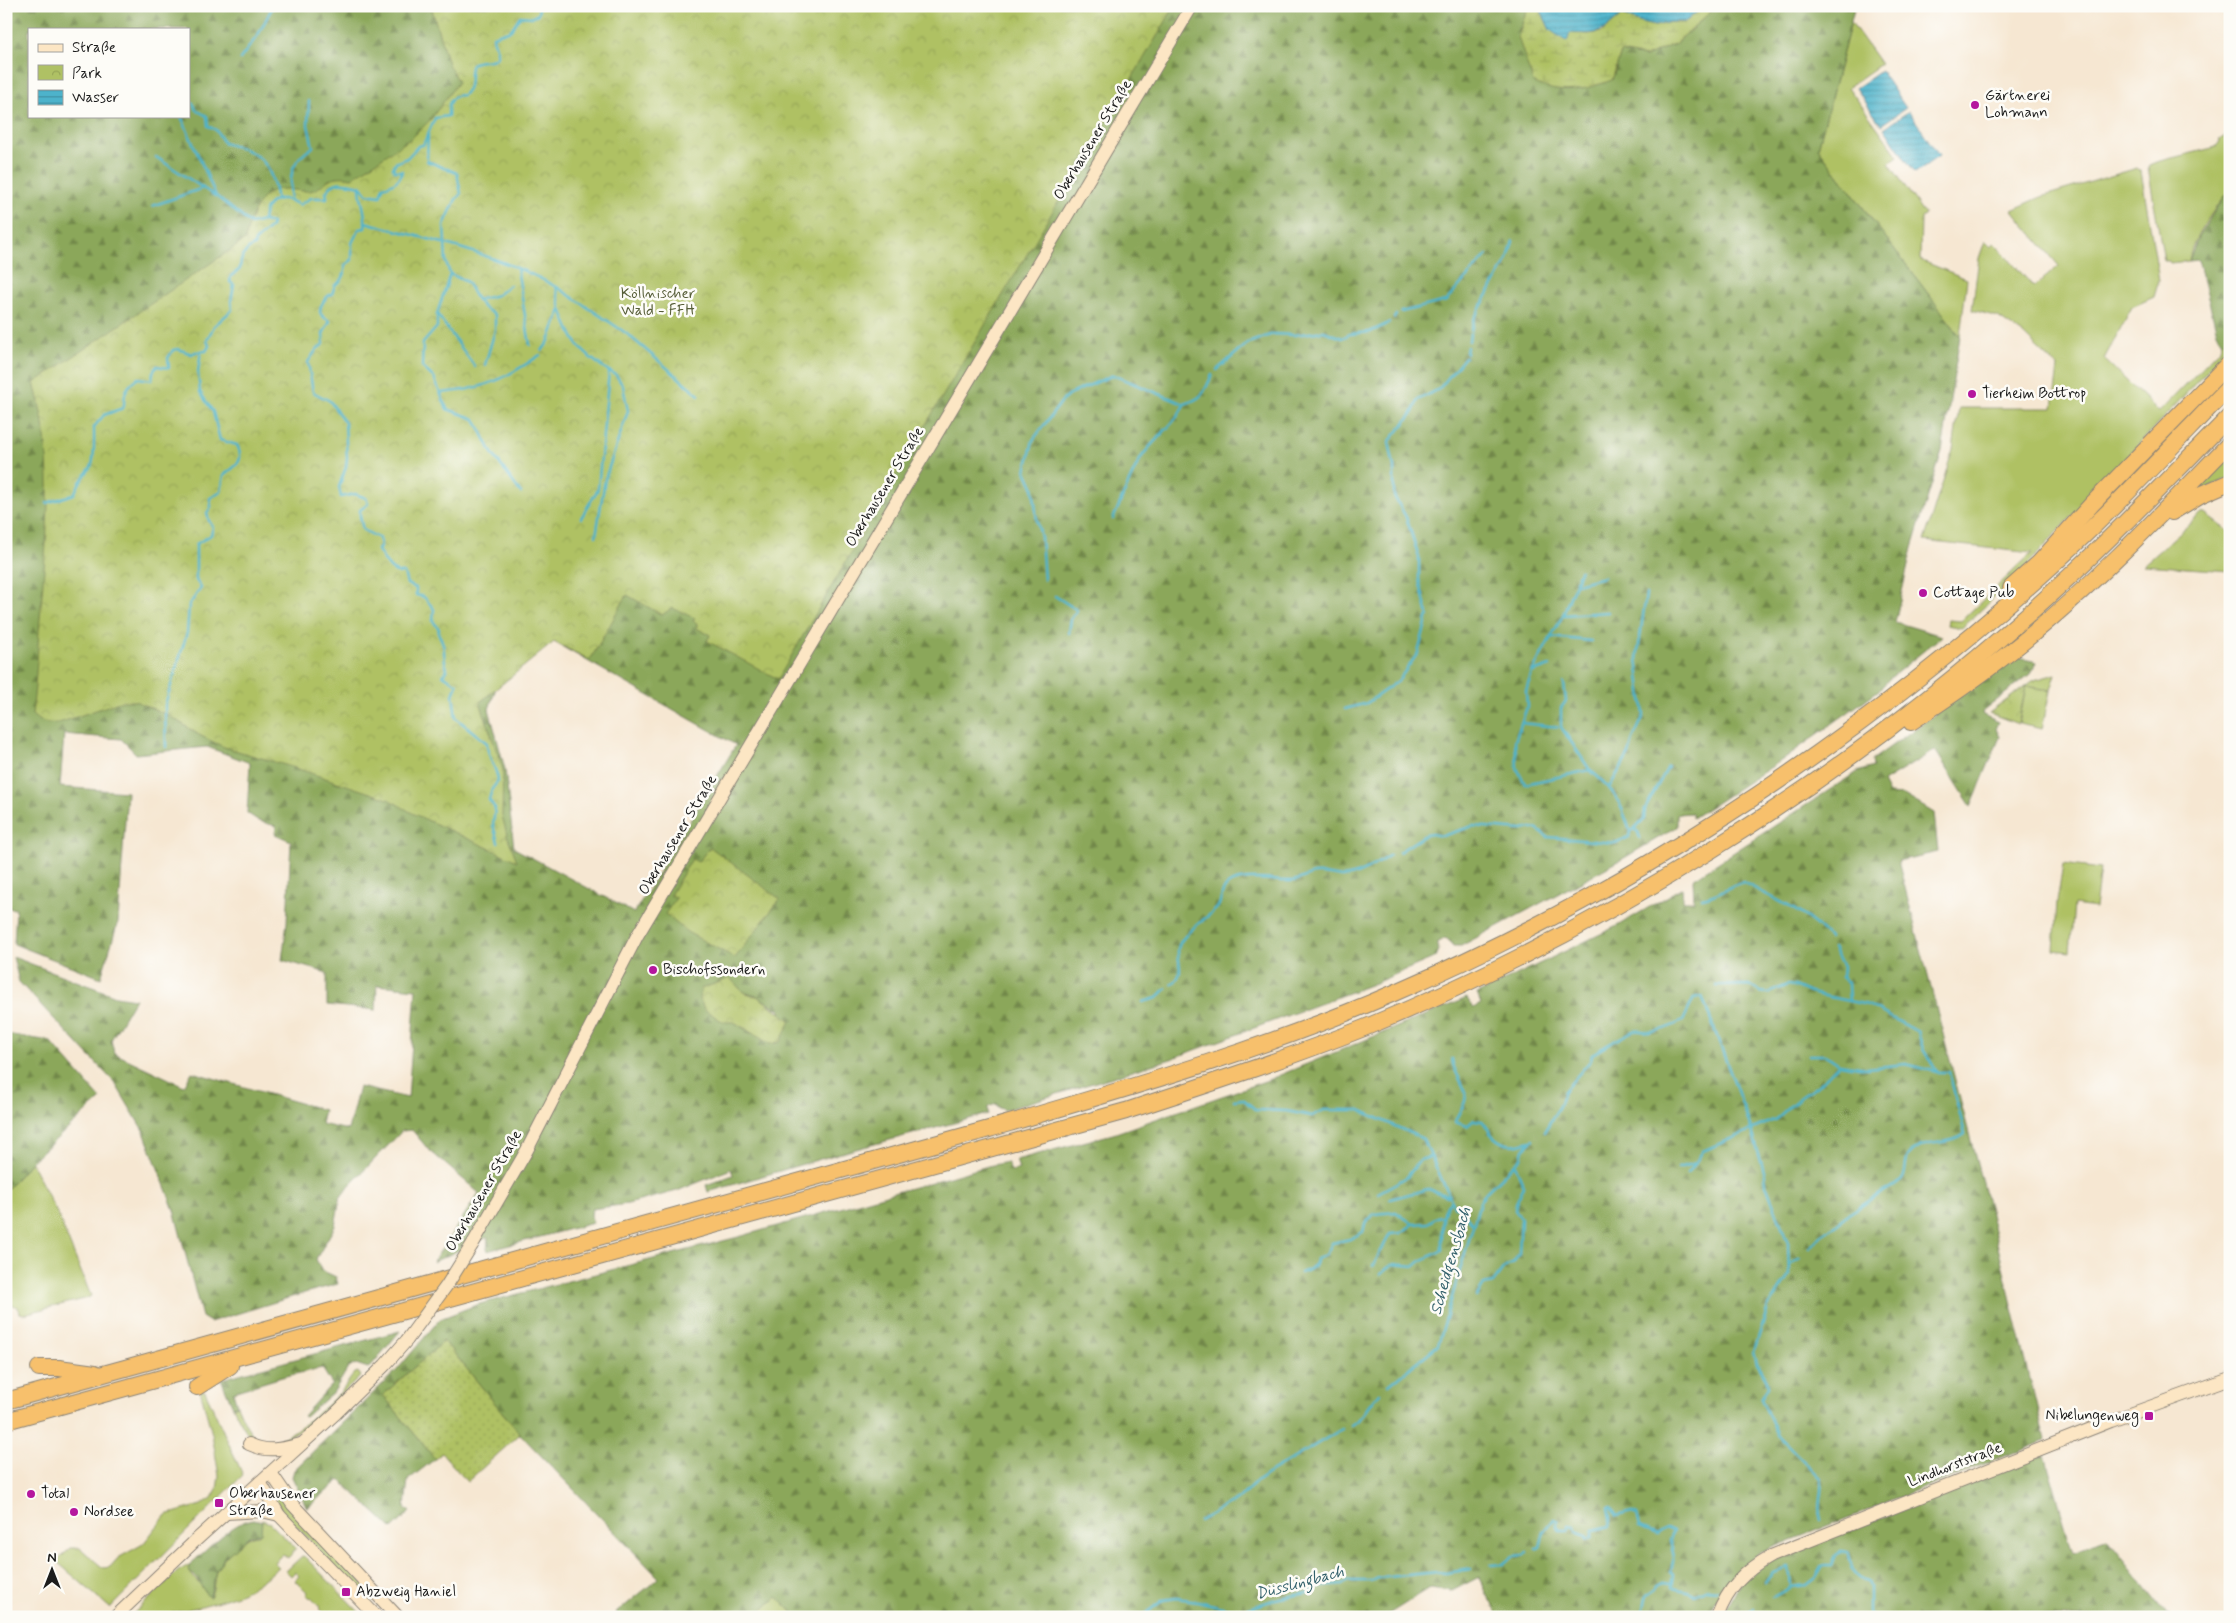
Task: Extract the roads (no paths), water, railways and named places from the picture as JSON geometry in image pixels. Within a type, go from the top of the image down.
[{"type":"highway","points":[[1927,672],[1936,653],[1970,626],[2038,563],[2200,391],[2230,356]]},
{"type":"highway","points":[[2200,391],[2230,362]]},
{"type":"highway","points":[[6,1401],[1130,1088],[1284,1037],[1394,994],[1479,954],[1616,883],[1706,830],[1815,758],[1927,672],[2040,577],[2133,486],[2230,386]]},
{"type":"highway","points":[[6,1421],[245,1357],[1126,1111],[1288,1057],[1364,1028],[1466,983],[1641,893],[1751,825],[1872,741],[2026,617],[2100,549],[2230,416]]},
{"type":"highway","points":[[1872,741],[1900,730],[1967,685],[2020,644],[2151,525],[2230,443]]},
{"type":"highway","points":[[2151,525],[2200,494],[2230,482]]},
{"type":"highway","points":[[197,1387],[245,1357]]},
{"type":"highway","points":[[39,1368],[59,1368],[102,1374]]},
{"type":"main road","name":"Oberhausener Straße","points":[[116,1617],[385,1366],[407,1340],[447,1285],[527,1150],[640,931],[1192,6]]},
{"type":"main road","name":"Lindhorststraße","points":[[1717,1617],[1727,1594],[1738,1579],[1754,1566],[1771,1556],[2111,1421],[2230,1378]]},
{"type":"main road","points":[[249,1444],[262,1450],[280,1450],[304,1443]]},
{"type":"main road","points":[[271,1473],[297,1510],[398,1617]]},
{"type":"main road","points":[[260,1482],[280,1515],[377,1617]]},
{"type":"main road","points":[[226,1513],[262,1511],[280,1515]]},
{"type":"water","points":[[1539,6],[1704,6],[1685,22],[1670,22],[1655,26],[1641,23],[1622,15],[1599,32],[1588,34],[1570,33],[1567,42],[1550,30]]},
{"type":"water","points":[[1881,71],[1906,108],[1881,125],[1856,88]]},
{"type":"water","points":[[1909,111],[1939,156],[1915,173],[1884,128]]},
{"type":"waterway","points":[[240,59],[258,35],[273,6]]},
{"type":"waterway","points":[[518,6],[523,6]]},
{"type":"waterway","points":[[361,187],[367,194],[380,196],[383,187],[398,180],[402,171],[395,171],[393,168],[395,163],[407,158],[418,146],[423,145],[435,118],[448,116],[448,108],[452,98],[463,95],[468,88],[472,64],[497,57],[493,36],[511,30],[520,16],[532,17],[538,14],[539,6]]},
{"type":"waterway","points":[[290,199],[291,175],[295,163],[313,147],[308,125],[309,101]]},
{"type":"waterway","points":[[193,103],[196,110],[207,116],[208,126],[216,130],[224,143],[256,155],[262,161],[271,176],[277,200]]},
{"type":"waterway","points":[[182,118],[216,196],[251,224],[263,221]]},
{"type":"waterway","points":[[428,135],[427,161],[457,173],[461,194],[456,199],[444,225],[446,262],[450,274],[437,314],[437,327],[423,343],[422,367],[434,378],[447,409],[475,419],[492,453],[521,493]]},
{"type":"waterway","points":[[156,157],[215,196]]},
{"type":"waterway","points":[[47,503],[74,494],[92,464],[94,427],[104,415],[123,408],[125,393],[131,384],[138,378],[152,380],[153,372],[157,366],[169,368],[168,358],[173,350],[178,349],[192,354],[206,351],[209,346],[207,340],[214,326],[232,310],[231,301],[234,285],[230,282],[231,276],[240,269],[242,258],[246,252],[271,227],[272,223],[263,221],[267,207],[275,200],[280,199],[299,205],[311,198],[327,198],[326,192],[337,183],[360,186]]},
{"type":"waterway","points":[[360,186],[365,228],[359,229],[352,243],[352,260],[345,265],[343,277],[335,285],[332,294],[321,307],[321,314],[330,321],[323,334],[324,344],[317,349],[308,362],[313,392],[330,401],[345,423],[347,458],[339,487],[341,497],[355,494],[366,498],[368,504],[360,510],[363,530],[379,538],[381,545],[378,550],[388,566],[399,573],[404,573],[407,584],[416,588],[416,595],[424,597],[434,609],[433,621],[439,629],[438,633],[444,647],[444,659],[447,669],[443,675],[457,684],[453,695],[456,718],[487,743],[487,748],[496,771],[498,781],[492,789],[489,800],[495,808],[493,825],[498,842]]},
{"type":"waterway","points":[[152,206],[203,188]]},
{"type":"waterway","points":[[365,222],[488,257],[535,276],[556,287],[561,309],[549,341],[542,351]]},
{"type":"waterway","points":[[1471,331],[1474,319],[1508,259],[1513,241]]},
{"type":"waterway","points":[[1401,312],[1446,301],[1487,255]]},
{"type":"waterway","points":[[517,268],[530,345]]},
{"type":"waterway","points":[[450,274],[467,282],[477,300],[484,308],[495,315],[495,330],[485,365]]},
{"type":"waterway","points":[[477,300],[497,295],[510,285]]},
{"type":"waterway","points":[[557,287],[626,333],[699,395]]},
{"type":"waterway","points":[[561,309],[569,330],[578,345],[591,358],[609,371],[598,489],[581,518]]},
{"type":"waterway","points":[[437,314],[475,367]]},
{"type":"waterway","points":[[1217,370],[1248,343],[1273,334],[1294,335],[1324,331],[1342,338],[1350,334],[1370,332],[1389,323]]},
{"type":"waterway","points":[[1469,341],[1470,334]]},
{"type":"waterway","points":[[1466,353],[1467,347]]},
{"type":"waterway","points":[[166,747],[165,705],[187,633],[189,605],[201,588],[196,580],[196,544],[211,535],[213,527],[207,513],[211,507],[210,498],[221,492],[224,475],[238,463],[240,456],[237,445],[220,440],[213,412],[200,392],[198,372],[201,351]]},
{"type":"waterway","points":[[441,393],[470,389],[493,382],[540,355]]},
{"type":"waterway","points":[[1345,709],[1367,703],[1398,681],[1418,653],[1428,615],[1419,580],[1419,557],[1406,517],[1394,496],[1394,467],[1389,442],[1412,414],[1418,400],[1439,389],[1465,357]]},
{"type":"waterway","points":[[596,536],[605,479],[628,411],[623,386],[616,375],[609,371]]},
{"type":"waterway","points":[[1044,580],[1041,537],[1033,486],[1026,471],[1033,440],[1062,401],[1070,394],[1113,375],[1184,404]]},
{"type":"waterway","points":[[1113,519],[1130,479],[1143,455],[1176,418],[1184,404],[1203,394],[1212,375]]},
{"type":"waterway","points":[[1580,571],[1563,615],[1532,672],[1526,691],[1527,707],[1515,741],[1517,768],[1525,784],[1590,770],[1616,797],[1630,831]]},
{"type":"waterway","points":[[1576,584],[1604,577]]},
{"type":"waterway","points":[[1610,786],[1629,754],[1633,739],[1644,715],[1637,659],[1646,594]]},
{"type":"waterway","points":[[1055,596],[1077,610],[1071,619],[1069,633]]},
{"type":"waterway","points":[[1563,615],[1608,612]]},
{"type":"waterway","points":[[1551,637],[1591,641]]},
{"type":"waterway","points":[[1533,672],[1550,666]]},
{"type":"waterway","points":[[1564,683],[1566,701],[1561,708],[1561,727],[1590,770]]},
{"type":"waterway","points":[[1521,723],[1558,727]]},
{"type":"waterway","points":[[1634,829],[1644,819],[1645,809],[1668,767]]},
{"type":"waterway","points":[[1399,852],[1425,835],[1442,836],[1473,826],[1522,830],[1531,828],[1548,837],[1615,843],[1629,837],[1630,831],[1634,829],[1638,832],[1640,838]]},
{"type":"waterway","points":[[1172,984],[1180,972],[1178,954],[1180,943],[1189,932],[1217,908],[1224,889],[1229,884],[1235,881],[1250,879],[1292,881],[1315,874],[1342,877],[1354,875],[1390,855]]},
{"type":"waterway","points":[[1702,898],[1743,882],[1800,913],[1829,938]]},
{"type":"waterway","points":[[1833,948],[1843,967],[1842,977],[1848,984],[1849,1001]]},
{"type":"waterway","name":"Scheidgensbach","points":[[1716,986],[1749,985],[1760,992],[1768,993],[1787,985],[1810,993],[1868,1005],[1918,1032],[1923,1049],[1937,1072],[1949,1072],[1965,1134],[1959,1138],[1928,1144],[1914,1150],[1907,1158],[1901,1181],[1842,1218],[1837,1225],[1820,1236],[1809,1248]]},
{"type":"waterway","points":[[1143,1002],[1157,998],[1166,989]]},
{"type":"waterway","points":[[1544,1132],[1559,1107],[1564,1091],[1591,1060],[1592,1054],[1633,1031],[1653,1031],[1683,1021],[1694,998],[1702,996],[1752,1131],[1765,1175],[1766,1185],[1788,1243],[1789,1275],[1768,1307],[1754,1351],[1757,1363],[1767,1380],[1768,1386],[1761,1399],[1778,1435],[1821,1479],[1819,1508],[1821,1520]]},
{"type":"waterway","points":[[1809,1055],[1826,1055],[1839,1064]]},
{"type":"waterway","points":[[1452,1059],[1466,1096],[1455,1122],[1467,1126],[1474,1120],[1482,1121],[1494,1137],[1503,1143],[1516,1144],[1531,1141]]},
{"type":"waterway","points":[[1678,1168],[1695,1163],[1703,1151],[1776,1119],[1798,1099],[1820,1084],[1839,1064],[1867,1068],[1906,1064],[1937,1072]]},
{"type":"waterway","points":[[1234,1100],[1243,1099],[1256,1110],[1286,1111],[1312,1116],[1324,1110],[1360,1110],[1423,1139],[1454,1206],[1463,1210],[1473,1226]]},
{"type":"waterway","name":"Scheidgensbach","points":[[1389,1385],[1438,1345],[1480,1202],[1486,1192],[1521,1158],[1523,1149],[1533,1140]]},
{"type":"waterway","points":[[1378,1193],[1407,1177],[1420,1160],[1430,1157]]},
{"type":"waterway","points":[[1687,1173],[1694,1164]]},
{"type":"waterway","points":[[1476,1297],[1484,1285],[1493,1283],[1504,1268],[1513,1263],[1519,1254],[1521,1218],[1515,1210],[1516,1203],[1524,1186],[1515,1165]]},
{"type":"waterway","points":[[1390,1199],[1428,1189],[1448,1196]]},
{"type":"waterway","points":[[1381,1274],[1392,1264],[1415,1266],[1442,1250],[1443,1218],[1450,1201]]},
{"type":"waterway","points":[[1300,1273],[1311,1269],[1316,1259],[1326,1255],[1332,1243],[1350,1239],[1363,1232],[1365,1224],[1374,1214],[1396,1212],[1413,1224]]},
{"type":"waterway","points":[[1373,1266],[1390,1234],[1401,1233],[1413,1224],[1428,1223],[1435,1218],[1443,1217]]},
{"type":"waterway","points":[[1789,1265],[1800,1258]]},
{"type":"waterway","name":"Scheidgensbach","points":[[1351,1425],[1359,1419],[1380,1393]]},
{"type":"waterway","name":"Scheidgensbach","points":[[1199,1521],[1240,1498],[1256,1482],[1269,1473],[1342,1429]]},
{"type":"waterway","name":"Düsslingbach","points":[[1536,1549],[1540,1547],[1544,1532],[1554,1519],[1557,1521],[1557,1527],[1560,1530],[1568,1530],[1569,1526],[1575,1527],[1576,1531],[1586,1535],[1587,1539],[1591,1538],[1593,1530],[1610,1526],[1609,1508],[1612,1507],[1616,1516],[1632,1512],[1637,1514],[1640,1527],[1657,1534],[1666,1528],[1673,1531],[1670,1541],[1674,1557],[1671,1571],[1674,1574],[1672,1587],[1696,1595],[1708,1589],[1716,1590]]},
{"type":"waterway","name":"Düsslingbach","points":[[1490,1565],[1503,1564],[1513,1556],[1524,1555],[1527,1552]]},
{"type":"waterway","name":"Düsslingbach","points":[[1773,1597],[1791,1587],[1806,1585],[1815,1578],[1822,1566],[1831,1566],[1835,1555],[1840,1552],[1846,1553],[1856,1574],[1868,1582],[1870,1587],[1870,1617]]},
{"type":"waterway","points":[[1765,1583],[1773,1572],[1789,1567],[1791,1586]]},
{"type":"waterway","name":"Düsslingbach","points":[[1141,1617],[1163,1600],[1176,1598],[1198,1601],[1234,1610],[1247,1609],[1276,1599],[1307,1593],[1315,1587],[1342,1585],[1348,1581],[1372,1581],[1378,1578],[1437,1572],[1446,1573],[1472,1569]]},
{"type":"waterway","points":[[1639,1617],[1647,1596],[1664,1582],[1672,1583]]},
{"type":"waterway","name":"Düsslingbach","points":[[1747,1617],[1754,1608]]},
{"type":"place","name":"Gärtnerei Lohmann","points":[[1975,105]]},
{"type":"place","name":"Tierheim Bottrop","points":[[1972,394]]},
{"type":"place","name":"Cottage Pub","points":[[1923,593]]},
{"type":"place","name":"Bischofssondern","points":[[653,970]]},
{"type":"place","name":"Nibelungenweg","points":[[2149,1416]]},
{"type":"place","name":"Total","points":[[31,1494]]},
{"type":"place","name":"Oberhausener Straße","points":[[219,1503]]},
{"type":"place","name":"Nordsee","points":[[74,1512]]},
{"type":"place","name":"Abzweig Haniel","points":[[346,1592]]},
{"type":"park label","name":"Köllnischer Wald - FFH","points":[[658,302]]}]
